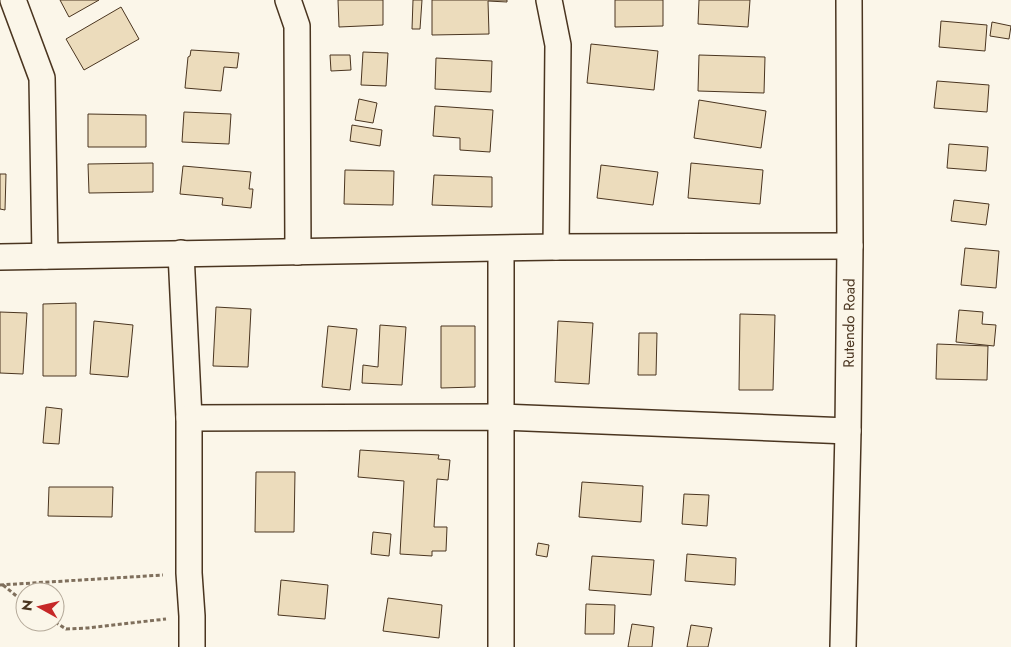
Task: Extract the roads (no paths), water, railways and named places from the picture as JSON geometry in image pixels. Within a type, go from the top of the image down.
[{"type":"street","points":[[14,0],[42,78],[45,256]]},
{"type":"street","points":[[288,0],[297,26],[298,252]]},
{"type":"street","points":[[548,0],[558,45],[556,247]]},
{"type":"street","name":"Rutendo Road","points":[[843,647],[850,246],[849,0]]},
{"type":"street","points":[[0,256],[556,247],[850,246]]},
{"type":"street","points":[[500,248],[501,647]]},
{"type":"street","points":[[181,253],[189,418],[189,573],[192,647]]},
{"type":"street","points":[[189,418],[501,416],[848,431]]}]
